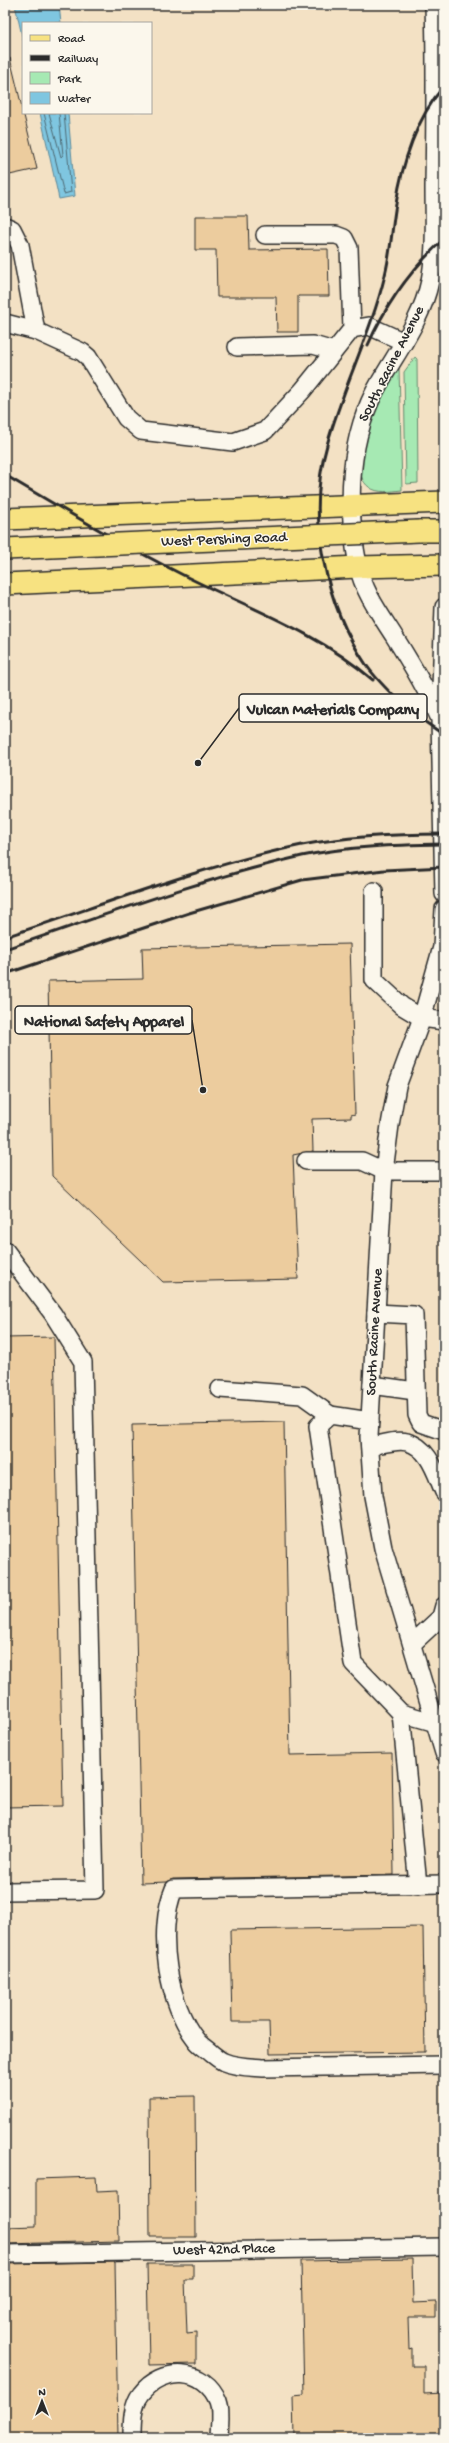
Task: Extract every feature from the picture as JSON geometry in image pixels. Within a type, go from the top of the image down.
[{"type":"main road","points":[[5,519],[351,504],[444,502]]},
{"type":"main road","name":"West Pershing Road","points":[[5,549],[444,531]]},
{"type":"main road","points":[[5,584],[358,567],[444,565]]},
{"type":"street","name":"South Racine Avenue","points":[[437,7],[440,146],[430,280],[420,316],[379,384],[361,423],[354,460],[351,504],[358,567],[371,600],[431,699],[440,719],[444,894]]},
{"type":"street","points":[[5,226],[12,229],[20,245],[36,331]]},
{"type":"street","points":[[265,235],[336,235],[344,238],[349,248],[352,329]]},
{"type":"street","points":[[5,323],[36,331],[70,344],[88,357],[126,418],[141,431],[216,442],[233,442],[265,431],[352,329],[369,326],[404,342]]},
{"type":"street","points":[[236,347],[313,345],[334,351]]},
{"type":"street","points":[[440,719],[444,607]]},
{"type":"street","points":[[374,891],[374,980],[402,1006],[422,1018],[444,1021]]},
{"type":"street","name":"South Racine Avenue","points":[[444,909],[442,947],[422,1018],[397,1086],[384,1171],[370,1421],[373,1496],[383,1548],[436,1722],[444,1754]]},
{"type":"street","points":[[306,1162],[362,1161],[384,1171],[444,1171]]},
{"type":"street","points":[[5,1250],[53,1314],[84,1362],[95,1890],[5,1891]]},
{"type":"street","points":[[376,1313],[414,1315],[415,1391],[417,1415],[421,1423],[444,1431]]},
{"type":"street","points":[[372,1385],[415,1391]]},
{"type":"street","points":[[220,1389],[302,1395],[330,1415],[370,1421]]},
{"type":"street","points":[[330,1415],[318,1426],[353,1663],[401,1713],[436,1722]]},
{"type":"street","points":[[370,1446],[406,1441],[415,1445],[430,1460],[444,1492]]},
{"type":"street","points":[[412,1644],[441,1617],[444,1606]]},
{"type":"street","points":[[401,1713],[418,1885]]},
{"type":"street","points":[[444,1884],[174,1889],[167,1904],[166,1944],[169,1981],[180,2011],[197,2041],[222,2062],[237,2066],[263,2068],[420,2064],[444,2065]]},
{"type":"street","name":"West 42nd Place","points":[[5,2254],[444,2247]]},
{"type":"street","points":[[132,2438],[134,2413],[141,2394],[160,2377],[180,2374],[198,2378],[212,2389],[219,2403],[219,2438]]},
{"type":"shaded area","points":[[5,5],[15,5],[22,36],[22,114],[40,114],[59,199],[75,196],[68,114],[152,114],[152,22],[61,22],[59,5],[444,5],[444,2438],[5,2438]]},
{"type":"green space","points":[[415,357],[417,359],[418,483],[406,484],[404,372]]},
{"type":"green space","points":[[399,367],[402,490],[376,491],[369,487],[362,477],[360,463],[362,446],[376,408],[384,391]]},
{"type":"water","points":[[15,5],[59,5],[61,22],[22,22],[22,36]]},
{"type":"water","points":[[40,114],[68,114],[75,196],[59,199]]},
{"type":"building","points":[[10,58],[22,107],[22,114],[24,114],[37,169],[5,176],[5,59]]},
{"type":"building","points":[[195,216],[248,216],[249,250],[328,249],[329,296],[298,296],[298,332],[277,332],[276,297],[217,297],[216,250],[195,250]]},
{"type":"building","points":[[350,944],[355,1114],[351,1115],[351,1118],[312,1119],[313,1151],[293,1155],[298,1279],[163,1282],[52,1176],[48,981],[143,979],[142,948]]},
{"type":"building","points":[[54,1337],[63,1806],[5,1807],[5,1338]]},
{"type":"building","points":[[284,1422],[290,1755],[392,1753],[394,1875],[174,1879],[167,1882],[141,1883],[132,1425]]},
{"type":"building","points":[[423,1927],[425,2052],[270,2054],[269,2022],[232,2022],[230,1930]]},
{"type":"building","points":[[195,2096],[196,2237],[150,2237],[149,2097]]},
{"type":"building","points":[[96,2177],[97,2191],[118,2190],[119,2241],[5,2244],[5,2227],[36,2226],[36,2179]]},
{"type":"building","points":[[412,2259],[413,2303],[436,2302],[436,2317],[408,2317],[409,2350],[412,2349],[412,2366],[424,2366],[424,2394],[444,2393],[444,2438],[294,2438],[293,2396],[304,2395],[301,2261]]},
{"type":"building","points":[[115,2262],[118,2438],[5,2438],[5,2264]]},
{"type":"building","points":[[147,2264],[193,2264],[193,2279],[185,2279],[187,2333],[196,2332],[196,2364],[149,2365]]},
{"type":"railway","points":[[411,713],[382,684],[367,666],[352,642],[340,616],[330,588],[323,560],[319,530],[318,501],[321,473],[327,445],[372,318],[385,275],[402,173],[412,141],[419,126],[434,98],[444,86]]},
{"type":"railway","points":[[368,345],[383,315],[400,288],[421,262],[444,239]]},
{"type":"railway","points":[[5,475],[139,552],[209,588],[306,634],[352,663],[373,680]]},
{"type":"railway","points":[[408,710],[444,735]]},
{"type":"railway","points":[[5,937],[189,875],[302,845],[337,839],[391,835],[444,834]]},
{"type":"railway","points":[[5,949],[115,911],[264,865],[337,850],[444,844]]},
{"type":"railway","points":[[5,974],[189,913],[302,880],[384,870],[444,867]]},
{"type":"place","name":"Vulcan Materials Company","points":[[198,763]]},
{"type":"place","name":"National Safety Apparel","points":[[203,1090]]}]
